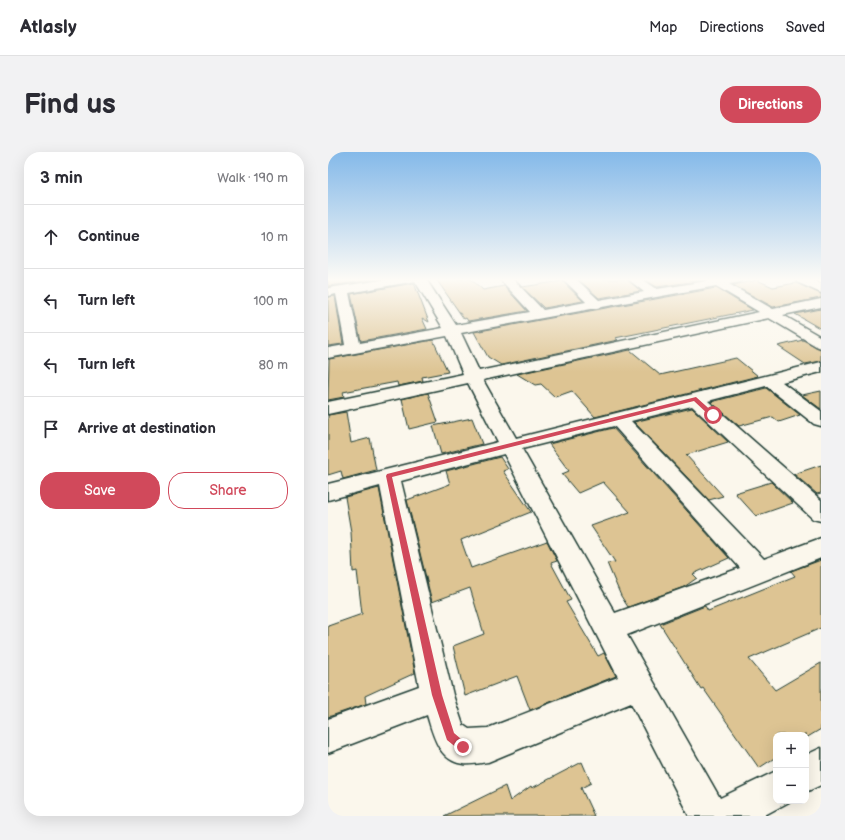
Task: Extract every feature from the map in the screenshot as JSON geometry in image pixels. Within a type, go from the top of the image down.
[{"type":"street","points":[[346,310],[353,348]]},
{"type":"street","points":[[439,310],[452,330],[473,377],[708,816]]},
{"type":"street","points":[[534,310],[538,314]]},
{"type":"street","points":[[328,353],[561,310]]},
{"type":"street","points":[[763,310],[821,343]]},
{"type":"street","points":[[328,408],[789,310]]},
{"type":"street","points":[[328,492],[821,367]]},
{"type":"street","points":[[769,380],[821,420]]},
{"type":"street","points":[[696,399],[821,513]]},
{"type":"street","points":[[618,418],[759,571]]},
{"type":"street","points":[[389,476],[437,695],[450,736],[463,747],[488,745],[638,685]]},
{"type":"street","points":[[608,629],[821,548]]},
{"type":"street","points":[[328,736],[437,695]]},
{"type":"street","points":[[809,772],[821,766]]},
{"type":"street","points":[[724,816],[773,791]]},
{"type":"building","points":[[328,310],[337,310],[343,344],[328,346]]},
{"type":"building","points":[[354,310],[424,310],[429,322],[422,318],[427,329],[361,341]]},
{"type":"building","points":[[458,310],[527,311],[468,321],[466,318],[464,319]]},
{"type":"building","points":[[595,310],[753,310],[615,338],[618,340],[501,365],[488,357],[474,332]]},
{"type":"building","points":[[821,310],[821,329],[795,314]]},
{"type":"building","points":[[433,340],[448,372],[422,377],[423,381],[398,386],[397,382],[343,392],[344,397],[328,400],[329,359]]},
{"type":"building","points":[[803,340],[821,349],[821,361],[805,364],[778,346]]},
{"type":"building","points":[[630,350],[660,375],[736,358],[758,376],[595,417],[572,391],[555,397],[541,384],[535,385],[517,374]]},
{"type":"building","points":[[766,388],[800,415],[779,422],[773,417],[739,426],[711,402]]},
{"type":"building","points":[[821,391],[821,409],[802,395]]},
{"type":"building","points":[[428,393],[438,422],[409,429],[402,399]]},
{"type":"building","points":[[692,408],[728,442],[686,455],[723,496],[709,500],[634,422]]},
{"type":"building","points":[[346,412],[351,443],[370,438],[376,470],[343,479],[341,471],[328,475],[328,415]]},
{"type":"building","points":[[472,418],[482,444],[441,454],[433,426]]},
{"type":"building","points":[[613,428],[729,558],[693,574],[697,578],[684,587],[628,607],[621,596],[607,563],[615,562],[591,526],[630,512],[603,482],[578,493],[562,474],[569,471],[549,444]]},
{"type":"building","points":[[500,457],[508,469],[503,471],[531,512],[461,540],[471,568],[547,541],[557,561],[551,563],[571,600],[566,602],[598,656],[604,653],[616,676],[530,710],[517,676],[465,696],[453,646],[484,634],[470,588],[432,602],[407,500],[450,484],[446,471]]},
{"type":"building","points":[[821,465],[821,493],[817,494],[794,474]]},
{"type":"building","points":[[771,482],[793,503],[756,516],[735,493]]},
{"type":"building","points":[[379,488],[415,673],[365,696],[366,704],[328,717],[328,626],[362,614],[357,571],[353,572],[351,532],[345,497]]},
{"type":"building","points":[[821,560],[821,628],[749,659],[775,690],[821,663],[821,729],[809,736],[809,732],[773,732],[773,759],[759,768],[703,688],[701,689],[660,624],[705,606],[708,611],[795,576],[791,571]]},
{"type":"building","points":[[582,762],[591,783],[581,788],[594,816],[444,816],[505,786],[510,801],[531,786],[532,788]]},
{"type":"route","points":[[463,747],[450,736],[437,695],[389,476],[696,399],[713,415]]}]
